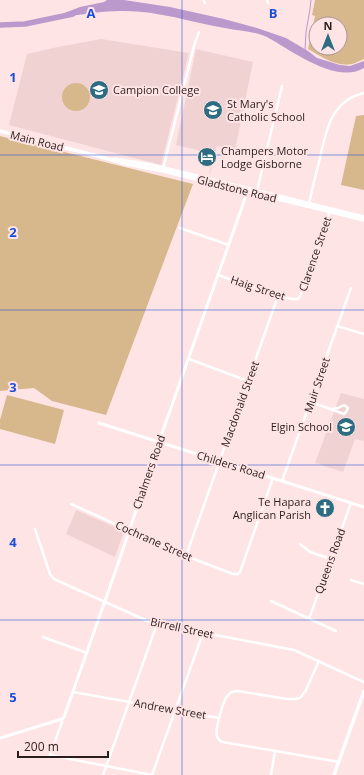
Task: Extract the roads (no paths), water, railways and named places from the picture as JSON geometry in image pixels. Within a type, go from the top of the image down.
[{"type":"main road","name":"Main Road","points":[[0,131],[74,150]]},
{"type":"main road","name":"Gladstone Road","points":[[74,150],[364,217]]},
{"type":"main road","name":"Gladstone Road","points":[[330,210],[364,220]]},
{"type":"main road","points":[[334,775],[364,691]]},
{"type":"street","points":[[163,170],[194,46],[200,32]]},
{"type":"street","points":[[257,192],[282,86]]},
{"type":"street","points":[[309,205],[329,123],[334,114],[344,103],[364,93]]},
{"type":"street","name":"Chalmers Road","points":[[106,766],[50,755],[105,602],[248,190]]},
{"type":"street","name":"Clarence Street","points":[[298,299],[330,210]]},
{"type":"street","points":[[180,228],[229,245]]},
{"type":"street","name":"Haig Street","points":[[218,275],[278,296],[298,299]]},
{"type":"street","name":"Muir Street","points":[[282,481],[351,288]]},
{"type":"street","name":"Macdonald Street","points":[[186,556],[278,296]]},
{"type":"street","points":[[337,326],[364,334]]},
{"type":"street","points":[[189,359],[248,380]]},
{"type":"street","points":[[311,402],[344,414],[348,408],[344,405],[332,409]]},
{"type":"street","name":"Childers Road","points":[[99,423],[364,507]]},
{"type":"street","name":"Cochrane Street","points":[[71,504],[186,556],[233,574],[238,574],[273,478]]},
{"type":"street","name":"Queens Road","points":[[309,618],[351,503]]},
{"type":"street","name":"Birrell Street","points":[[35,529],[53,578],[148,622],[294,650],[364,682]]},
{"type":"street","points":[[300,544],[310,552],[331,559]]},
{"type":"street","points":[[351,580],[364,584]]},
{"type":"street","points":[[271,601],[336,631]]},
{"type":"street","points":[[103,775],[157,624]]},
{"type":"street","points":[[106,766],[152,775],[203,633]]},
{"type":"street","points":[[43,637],[87,653]]},
{"type":"street","points":[[219,718],[228,695],[233,691],[287,700],[301,697],[306,690],[319,661]]},
{"type":"street","name":"Andrew Street","points":[[73,692],[219,718],[216,734],[220,741],[339,762]]},
{"type":"street","points":[[0,738],[62,719]]},
{"type":"street","points":[[271,775],[276,751]]},
{"type":"waterway","points":[[305,50],[311,0]]},
{"type":"waterway","points":[[0,25],[25,24],[73,14]]},
{"type":"place","name":"Campion College","points":[[99,90]]},
{"type":"place","name":"St Mary's Catholic School","points":[[213,110]]},
{"type":"place","name":"Champers Motor Lodge Gisborne","points":[[207,157]]},
{"type":"place","name":"Elgin School","points":[[346,427]]},
{"type":"place","name":"Te Hapara Anglican Parish","points":[[325,508]]}]
